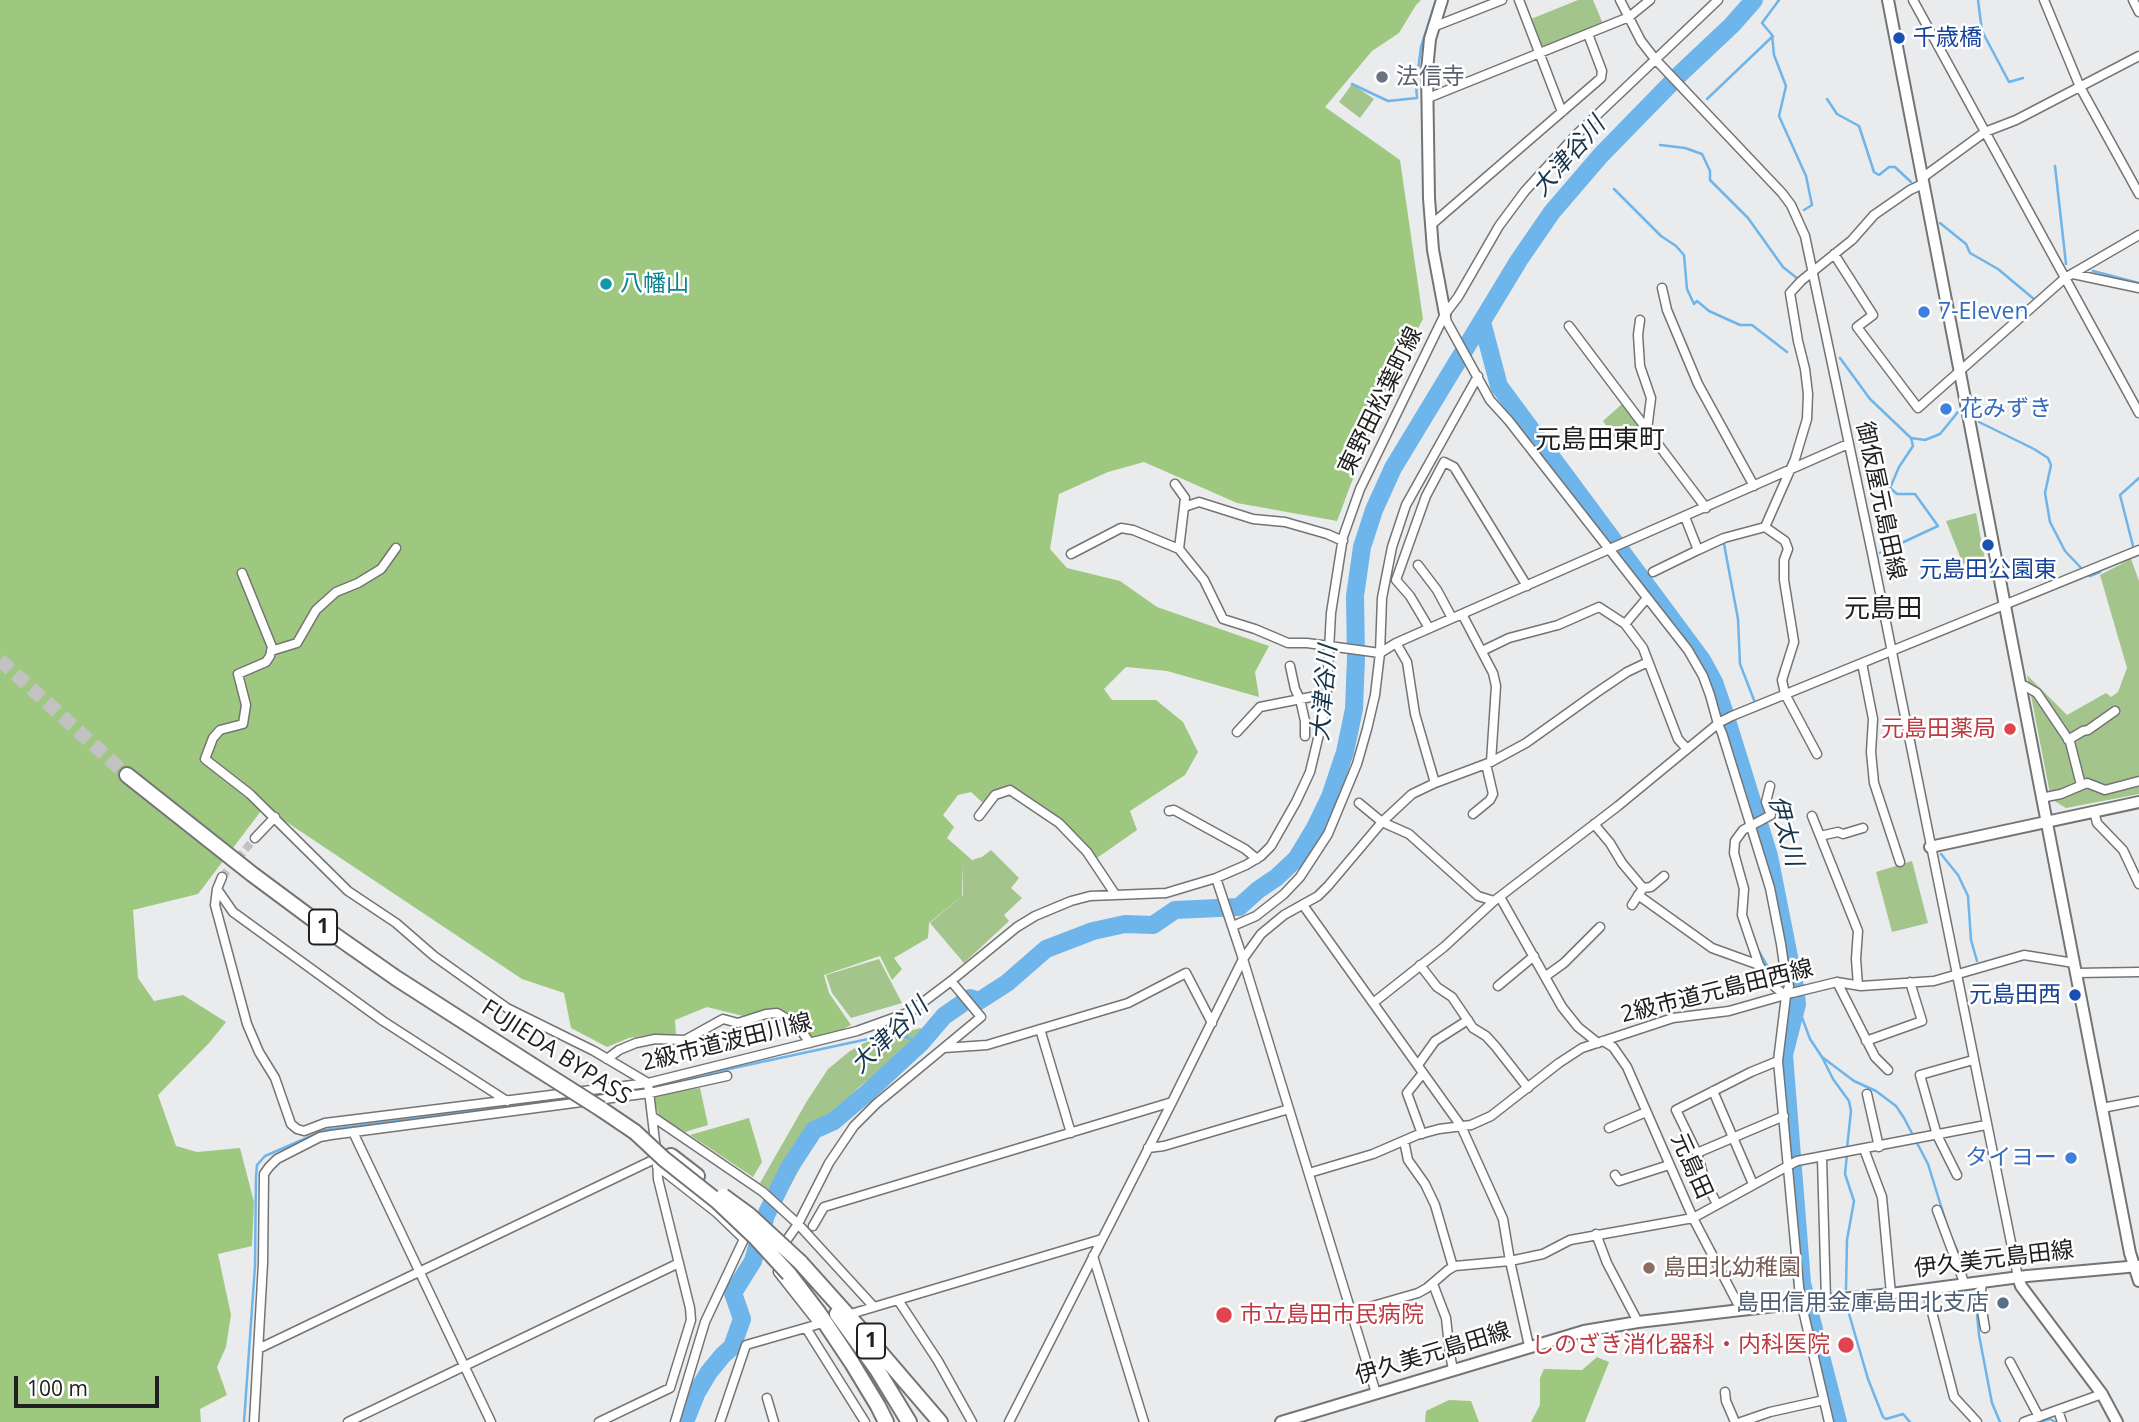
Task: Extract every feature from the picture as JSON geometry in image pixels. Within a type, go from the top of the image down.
[{"type":"highway","name":"FUJIEDA BYPASS","points":[[127,775],[326,929],[396,978],[635,1132],[697,1176],[749,1215],[794,1267]]},
{"type":"highway","name":"1","points":[[635,1132],[717,1201],[756,1238],[794,1267],[861,1330],[940,1422]]},
{"type":"highway","name":"1","points":[[794,1267],[818,1312],[852,1363],[886,1422]]},
{"type":"highway","name":"1","points":[[794,1267],[856,1339],[909,1422]]},
{"type":"street","points":[[1442,0],[1430,39],[1429,198],[1433,250],[1446,318],[1490,400],[1611,549],[1688,650],[1703,676],[1770,888],[1789,986],[1778,1061],[1784,1116],[1792,1164],[1805,1302],[1829,1422]]},
{"type":"street","points":[[1433,27],[1502,0]]},
{"type":"street","points":[[1518,0],[1562,112]]},
{"type":"street","name":"御仮屋元島田線","points":[[1620,0],[1641,41],[1782,193],[1791,205],[1805,236],[2018,1277]]},
{"type":"street","points":[[1428,98],[1629,18],[1650,0]]},
{"type":"street","name":"東野田松葉町線","points":[[1216,878],[1257,859],[1271,846],[1310,772],[1320,737],[1331,648],[1331,613],[1343,541],[1360,489],[1458,297],[1499,226],[1525,191],[1577,134],[1718,0]]},
{"type":"street","points":[[1888,0],[2102,1108],[2139,1281]]},
{"type":"street","points":[[1913,0],[1985,132],[2069,276],[2139,413]]},
{"type":"street","points":[[2043,0],[2080,87],[2139,194]]},
{"type":"street","points":[[2133,0],[2139,12]]},
{"type":"street","points":[[1431,225],[1601,78],[1602,71],[1588,34]]},
{"type":"street","points":[[1765,527],[1795,459],[1807,419],[1805,369],[1790,293],[1852,240],[1874,215],[1985,132],[2016,120],[2139,56]]},
{"type":"street","points":[[1834,254],[1873,315],[1857,327],[1918,408],[2069,276],[2139,235]]},
{"type":"street","points":[[2069,276],[2139,288]]},
{"type":"street","points":[[1662,288],[1667,310],[1698,384],[1754,486]]},
{"type":"street","points":[[1640,320],[1640,366],[1651,398],[1647,430]]},
{"type":"street","points":[[1569,326],[1706,508]]},
{"type":"street","points":[[1232,924],[1256,916],[1284,894],[1300,877],[1328,834],[1357,764],[1375,695],[1382,598],[1392,547],[1406,505],[1477,374]]},
{"type":"street","points":[[1070,554],[1121,528],[1133,530],[1179,549],[1204,580],[1223,619],[1288,643],[1378,653],[1429,628],[1848,444]]},
{"type":"street","points":[[1429,628],[1410,596],[1396,580],[1426,496],[1444,462],[1454,467],[1527,586]]},
{"type":"street","points":[[1175,484],[1185,498],[1179,549]]},
{"type":"street","points":[[1184,507],[1199,502],[1253,519],[1285,522],[1343,541]]},
{"type":"street","points":[[1685,517],[1698,550]]},
{"type":"street","points":[[1653,572],[1724,538],[1765,527]]},
{"type":"street","points":[[1765,527],[1785,541],[1788,549],[1784,560],[1784,580],[1794,642],[1782,680],[1785,694],[1817,754]]},
{"type":"street","points":[[271,651],[298,643],[309,619],[326,601],[381,569],[396,548]]},
{"type":"street","points":[[1373,1003],[1444,947],[1497,899],[1719,723],[2139,550]]},
{"type":"street","points":[[1419,565],[1452,618]]},
{"type":"street","points":[[242,573],[272,646],[266,662],[238,674],[246,705],[243,724],[220,730],[212,738],[205,759],[275,817],[348,891],[396,923],[435,956],[507,1008],[648,1083],[658,1179],[691,1320],[670,1388],[599,1422]]},
{"type":"street","points":[[1625,624],[1647,598]]},
{"type":"street","points":[[1482,650],[1509,638],[1558,625],[1600,607],[1625,624],[1643,648],[1678,739],[1687,749]]},
{"type":"street","points":[[1462,614],[1493,673],[1496,686],[1488,763],[1493,794],[1490,800],[1473,814]]},
{"type":"street","points":[[1396,643],[1407,662],[1415,714],[1435,783]]},
{"type":"street","points":[[1009,1422],[1243,959],[1261,934],[1272,923],[1318,896],[1382,822],[1412,794],[1488,763],[1526,743],[1596,692],[1648,662]]},
{"type":"street","points":[[1862,663],[1873,719],[1871,752],[1874,783],[1900,862]]},
{"type":"street","points":[[1290,666],[1306,721],[1306,736]]},
{"type":"street","points":[[2025,686],[2037,693],[2068,740],[2081,785]]},
{"type":"street","points":[[1237,732],[1260,707],[1326,694]]},
{"type":"street","points":[[2068,740],[2115,711]]},
{"type":"street","points":[[2046,797],[2087,783],[2105,790],[2139,781]]},
{"type":"street","points":[[1770,786],[1766,802],[1771,815],[1743,830],[1735,841],[1734,853],[1744,889],[1742,915],[1759,965],[1775,987],[1786,996]]},
{"type":"street","points":[[979,816],[995,795],[1010,790],[1059,823],[1087,852],[1115,894]]},
{"type":"street","points":[[1930,847],[2139,802]]},
{"type":"street","points":[[1359,803],[1382,822],[1409,834],[1478,896],[1497,899]]},
{"type":"street","points":[[1169,811],[1174,810],[1245,849],[1257,859]]},
{"type":"street","points":[[2094,811],[2097,823],[2123,850],[2139,884]]},
{"type":"street","points":[[1812,816],[1858,930],[1858,985]]},
{"type":"street","points":[[255,838],[275,817]]},
{"type":"street","points":[[1594,824],[1610,843],[1641,892],[1712,948],[1759,965]]},
{"type":"street","points":[[1819,836],[1838,832],[1843,834],[1863,828]]},
{"type":"street","points":[[1632,905],[1641,892],[1664,876]]},
{"type":"street","points":[[222,877],[216,889],[215,905],[247,1024],[259,1052],[275,1077],[292,1124],[297,1129],[304,1130],[308,1143]]},
{"type":"street","points":[[1216,878],[1376,1392]]},
{"type":"street","name":"2級市道波田川線","points":[[304,1130],[326,1124],[648,1083],[810,1043],[910,1012],[1017,927],[1035,916],[1071,901],[1090,896],[1167,892],[1216,878]]},
{"type":"street","points":[[216,889],[233,912],[383,1021],[507,1101]]},
{"type":"street","name":"元島田","points":[[1497,899],[1534,956],[1562,1007],[1577,1027],[1613,1047],[1627,1067],[1693,1218],[1741,1310]]},
{"type":"street","points":[[1303,905],[1461,1126],[1503,1219],[1529,1346]]},
{"type":"street","points":[[1546,976],[1564,963],[1600,927]]},
{"type":"street","name":"2級市道元島田西線","points":[[1309,1173],[1373,1154],[1422,1133],[1471,1125],[1491,1116],[1581,1048],[1673,1018],[1729,1011],[1838,982],[1858,985],[1934,981],[2024,955],[2075,968],[2139,972]]},
{"type":"street","points":[[1498,986],[1534,956]]},
{"type":"street","points":[[1420,965],[1437,987],[1452,997],[1473,1028],[1486,1036],[1496,1047],[1528,1088]]},
{"type":"street","points":[[944,1048],[988,1045],[1128,1003],[1186,973],[1212,1023]]},
{"type":"street","points":[[720,1422],[746,1345],[818,1324],[778,1272],[786,1241],[829,1163],[854,1126],[876,1104],[981,1017],[951,981]]},
{"type":"street","points":[[1838,982],[1875,1057],[1888,1070]]},
{"type":"street","points":[[1866,1041],[1922,1021],[1910,982]]},
{"type":"street","points":[[607,1059],[636,1043],[685,1040],[723,1019],[738,1023],[776,1013],[800,1029],[810,1043]]},
{"type":"street","points":[[1422,1133],[1407,1093],[1436,1041],[1468,1020]]},
{"type":"street","points":[[1040,1029],[1071,1133]]},
{"type":"street","points":[[1957,1175],[1937,1135],[1920,1075],[1973,1060]]},
{"type":"street","points":[[1717,1205],[1705,1181],[1697,1153],[1676,1110],[1778,1061]]},
{"type":"street","points":[[254,1422],[263,1263],[264,1174],[277,1159],[320,1137],[650,1093],[727,1076]]},
{"type":"street","points":[[1713,1091],[1753,1184]]},
{"type":"street","points":[[1867,1094],[1879,1147]]},
{"type":"street","points":[[2102,1108],[2139,1101]]},
{"type":"street","points":[[813,1226],[824,1207],[1172,1102]]},
{"type":"street","points":[[1148,1148],[1164,1146],[1289,1108]]},
{"type":"street","points":[[1609,1128],[1646,1112]]},
{"type":"street","points":[[1697,1153],[1784,1116]]},
{"type":"street","points":[[653,1117],[764,1192],[797,1223],[874,1307]]},
{"type":"street","points":[[1352,1312],[1418,1293],[1453,1267],[1463,1264],[1510,1261],[1543,1254],[1570,1240],[1693,1218],[1792,1164],[1986,1125]]},
{"type":"street","points":[[353,1132],[491,1422]]},
{"type":"street","points":[[1404,1141],[1408,1160],[1425,1184],[1435,1205],[1453,1267]]},
{"type":"street","points":[[1864,1149],[1882,1197],[1891,1294]]},
{"type":"street","points":[[1822,1158],[1826,1300]]},
{"type":"street","points":[[258,1349],[657,1162]]},
{"type":"street","points":[[657,1162],[718,1213],[744,1239],[705,1322],[675,1422]]},
{"type":"street","points":[[1615,1175],[1619,1181],[1669,1165]]},
{"type":"street","points":[[1937,1210],[1965,1285]]},
{"type":"street","points":[[1596,1234],[1607,1263],[1638,1322]]},
{"type":"street","points":[[854,1313],[1102,1239]]},
{"type":"street","points":[[1093,1256],[1144,1422]]},
{"type":"street","points":[[348,1422],[679,1262]]},
{"type":"street","name":"伊久美元島田線","points":[[1281,1422],[1584,1331],[1805,1302],[2136,1266]]},
{"type":"street","points":[[2018,1277],[2021,1286],[2102,1394],[2117,1422]]},
{"type":"street","points":[[1982,1282],[1980,1299],[1984,1328]]},
{"type":"street","points":[[1433,1284],[1446,1318],[1453,1369]]},
{"type":"street","points":[[1926,1289],[1954,1397],[1977,1422]]},
{"type":"street","points":[[898,1300],[938,1360],[972,1422]]},
{"type":"street","points":[[806,1328],[865,1422]]},
{"type":"street","points":[[2010,1362],[2039,1417]]},
{"type":"street","points":[[1725,1392],[1735,1422]]},
{"type":"street","points":[[2024,1422],[2102,1394]]},
{"type":"street","points":[[767,1398],[774,1422]]},
{"type":"street","points":[[1741,1422],[1770,1412],[1824,1401]]},
{"type":"street","points":[[2058,1410],[2062,1422]]},
{"type":"green space","points":[[0,0],[1421,0],[1399,33],[1372,51],[1325,107],[1400,160],[1423,319],[1392,375],[1337,521],[1237,503],[1144,462],[1108,472],[1059,494],[1050,549],[1067,568],[1120,581],[1157,607],[1269,646],[1255,672],[1259,697],[1167,671],[1126,667],[1104,689],[1112,700],[1156,700],[1183,722],[1198,752],[1185,775],[1130,811],[1137,830],[1094,860],[1080,841],[1011,787],[993,793],[983,803],[971,792],[958,795],[943,815],[954,827],[947,838],[972,860],[962,864],[962,896],[929,923],[928,938],[894,958],[902,969],[892,980],[880,956],[824,975],[829,993],[851,1025],[837,1032],[810,1041],[782,1012],[767,1011],[743,1016],[707,1007],[675,1020],[676,1035],[653,1034],[629,1038],[607,1047],[571,1028],[564,993],[522,979],[264,807],[198,894],[133,910],[138,978],[154,1001],[183,995],[226,1022],[158,1095],[176,1146],[197,1152],[240,1148],[254,1202],[252,1246],[218,1254],[231,1315],[226,1347],[217,1367],[227,1395],[200,1409],[201,1422],[0,1422]]},
{"type":"green space","points":[[1578,0],[1593,0],[1603,24],[1541,47],[1531,19]]},
{"type":"green space","points":[[1352,84],[1374,99],[1360,118],[1339,102]]},
{"type":"green space","points":[[1622,404],[1640,428],[1618,443],[1603,421]]},
{"type":"green space","points":[[1976,513],[1985,560],[1963,564],[1946,521]]},
{"type":"green space","points":[[2131,559],[2139,581],[2139,794],[2066,808],[2051,799],[2027,675],[2067,715],[2106,693],[2111,697],[2118,692],[2127,668],[2100,575]]},
{"type":"green space","points":[[991,850],[1019,878],[1011,888],[1022,898],[1004,915],[1009,921],[964,963],[930,923],[963,895],[962,863],[982,857]]},
{"type":"green space","points":[[1912,861],[1928,923],[1892,932],[1876,872]]},
{"type":"green space","points":[[879,959],[902,1003],[851,1018],[832,993],[826,975]]},
{"type":"green space","points":[[921,1028],[924,1034],[858,1088],[823,1126],[783,1199],[760,1183],[828,1069],[866,1042]]},
{"type":"green space","points":[[700,1088],[708,1125],[685,1132],[659,1117],[653,1095]]},
{"type":"green space","points":[[749,1118],[762,1162],[753,1177],[690,1135]]},
{"type":"green space","points":[[1597,1357],[1609,1362],[1585,1422],[1531,1422],[1540,1405],[1540,1378],[1544,1369],[1582,1370]]},
{"type":"green space","points":[[1449,1400],[1471,1401],[1479,1422],[1425,1422],[1426,1411]]},
{"type":"waterway","points":[[1352,84],[1388,101],[1417,98],[1421,47],[1436,0]]},
{"type":"waterway","name":"大津谷川","points":[[685,1422],[697,1392],[709,1372],[732,1347],[742,1319],[733,1293],[753,1261],[766,1215],[789,1168],[814,1130],[834,1121],[868,1092],[921,1043],[944,1016],[970,998],[979,1001],[1007,983],[1046,949],[1093,931],[1125,924],[1153,925],[1175,910],[1239,907],[1297,858],[1330,797],[1345,752],[1354,709],[1355,596],[1362,547],[1374,510],[1393,468],[1519,260],[1552,212],[1601,155],[1754,0]]},
{"type":"waterway","points":[[1779,0],[1762,23],[1772,35],[1774,55],[1786,86],[1779,116],[1806,176],[1812,205],[1804,210]]},
{"type":"waterway","points":[[1978,0],[1982,31],[2009,82],[2023,78]]},
{"type":"waterway","points":[[1707,99],[1773,36]]},
{"type":"waterway","points":[[1827,99],[1837,114],[1859,126],[1874,172],[1879,175],[1889,167],[1895,167],[1911,182]]},
{"type":"waterway","points":[[1660,145],[1685,148],[1702,154],[1710,171],[1710,180],[1748,218],[1783,267],[1798,279]]},
{"type":"waterway","points":[[2055,166],[2066,264]]},
{"type":"waterway","points":[[1614,189],[1684,255],[1687,289],[1694,304],[1697,301],[1709,311],[1740,325],[1752,325],[1787,352]]},
{"type":"waterway","points":[[1940,223],[1966,244],[1970,253],[1998,269],[2035,300]]},
{"type":"waterway","points":[[2093,271],[2139,283]]},
{"type":"waterway","name":"伊太川","points":[[1482,322],[1499,386],[1702,660],[1714,682],[1725,714],[1769,856],[1795,987],[1797,1004],[1784,1055],[1802,1283],[1838,1422]]},
{"type":"waterway","points":[[1840,358],[1870,399],[1911,438],[1925,440],[1940,434],[1958,412]]},
{"type":"waterway","points":[[1979,422],[2048,458],[2051,465],[2045,493],[2050,522],[2065,551],[2083,570]]},
{"type":"waterway","points":[[1880,553],[1938,526],[1915,494],[1897,494],[1890,488],[1899,467],[1913,446],[1911,438]]},
{"type":"waterway","points":[[2133,546],[2120,495],[2139,478]]},
{"type":"waterway","points":[[1724,544],[1738,619],[1740,664],[1754,700]]},
{"type":"waterway","points":[[2088,574],[2090,576],[2100,572]]},
{"type":"waterway","points":[[1941,854],[1958,875],[1968,896],[1971,940],[1977,961]]},
{"type":"waterway","points":[[1758,950],[1776,981],[1785,984]]},
{"type":"waterway","points":[[1797,1004],[1810,1039],[1822,1057],[1854,1081],[1876,1091],[1896,1106],[1904,1118],[1928,1164],[1950,1235]]},
{"type":"waterway","points":[[652,1088],[896,1033],[921,1043]]},
{"type":"waterway","points":[[1822,1057],[1833,1079],[1849,1101],[1851,1111],[1847,1148]]},
{"type":"waterway","points":[[590,1096],[646,1089]]},
{"type":"waterway","points":[[244,1422],[255,1266],[256,1177],[257,1165],[265,1156],[325,1130],[573,1098]]},
{"type":"waterway","points":[[1846,1289],[1847,1240],[1854,1201],[1845,1174],[1847,1154]]},
{"type":"waterway","points":[[1953,1241],[1967,1273]]},
{"type":"waterway","points":[[1975,1293],[1979,1335],[1992,1403],[2000,1422]]},
{"type":"waterway","points":[[1847,1307],[1868,1379],[1883,1417],[1886,1419],[1903,1414],[1910,1422]]},
{"type":"waterway","points":[[2040,1422],[2050,1419],[2055,1422]]},
{"type":"tunnel","points":[[0,660],[127,775]]},
{"type":"tunnel","points":[[222,877],[255,838]]},
{"type":"place","name":"千歳橋","points":[[1899,38]]},
{"type":"place","name":"法信寺","points":[[1382,77]]},
{"type":"place","name":"八幡山","points":[[606,284]]},
{"type":"place","name":"7-Eleven","points":[[1924,312]]},
{"type":"place","name":"花みずき","points":[[1946,409]]},
{"type":"place","name":"元島田公園東","points":[[1988,545]]},
{"type":"place","name":"元島田薬局","points":[[2010,729]]},
{"type":"place","name":"元島田西","points":[[2075,995]]},
{"type":"place","name":"タイヨー","points":[[2071,1158]]},
{"type":"place","name":"島田北幼稚園","points":[[1649,1268]]},
{"type":"place","name":"島田信用金庫島田北支店","points":[[2003,1303]]},
{"type":"place","name":"市立島田市民病院","points":[[1224,1315]]},
{"type":"place","name":"しのざき消化器科・内科医院","points":[[1846,1345]]},
{"type":"district","name":"元島田東町","points":[[1600,441]]},
{"type":"district","name":"元島田","points":[[1883,610]]}]
